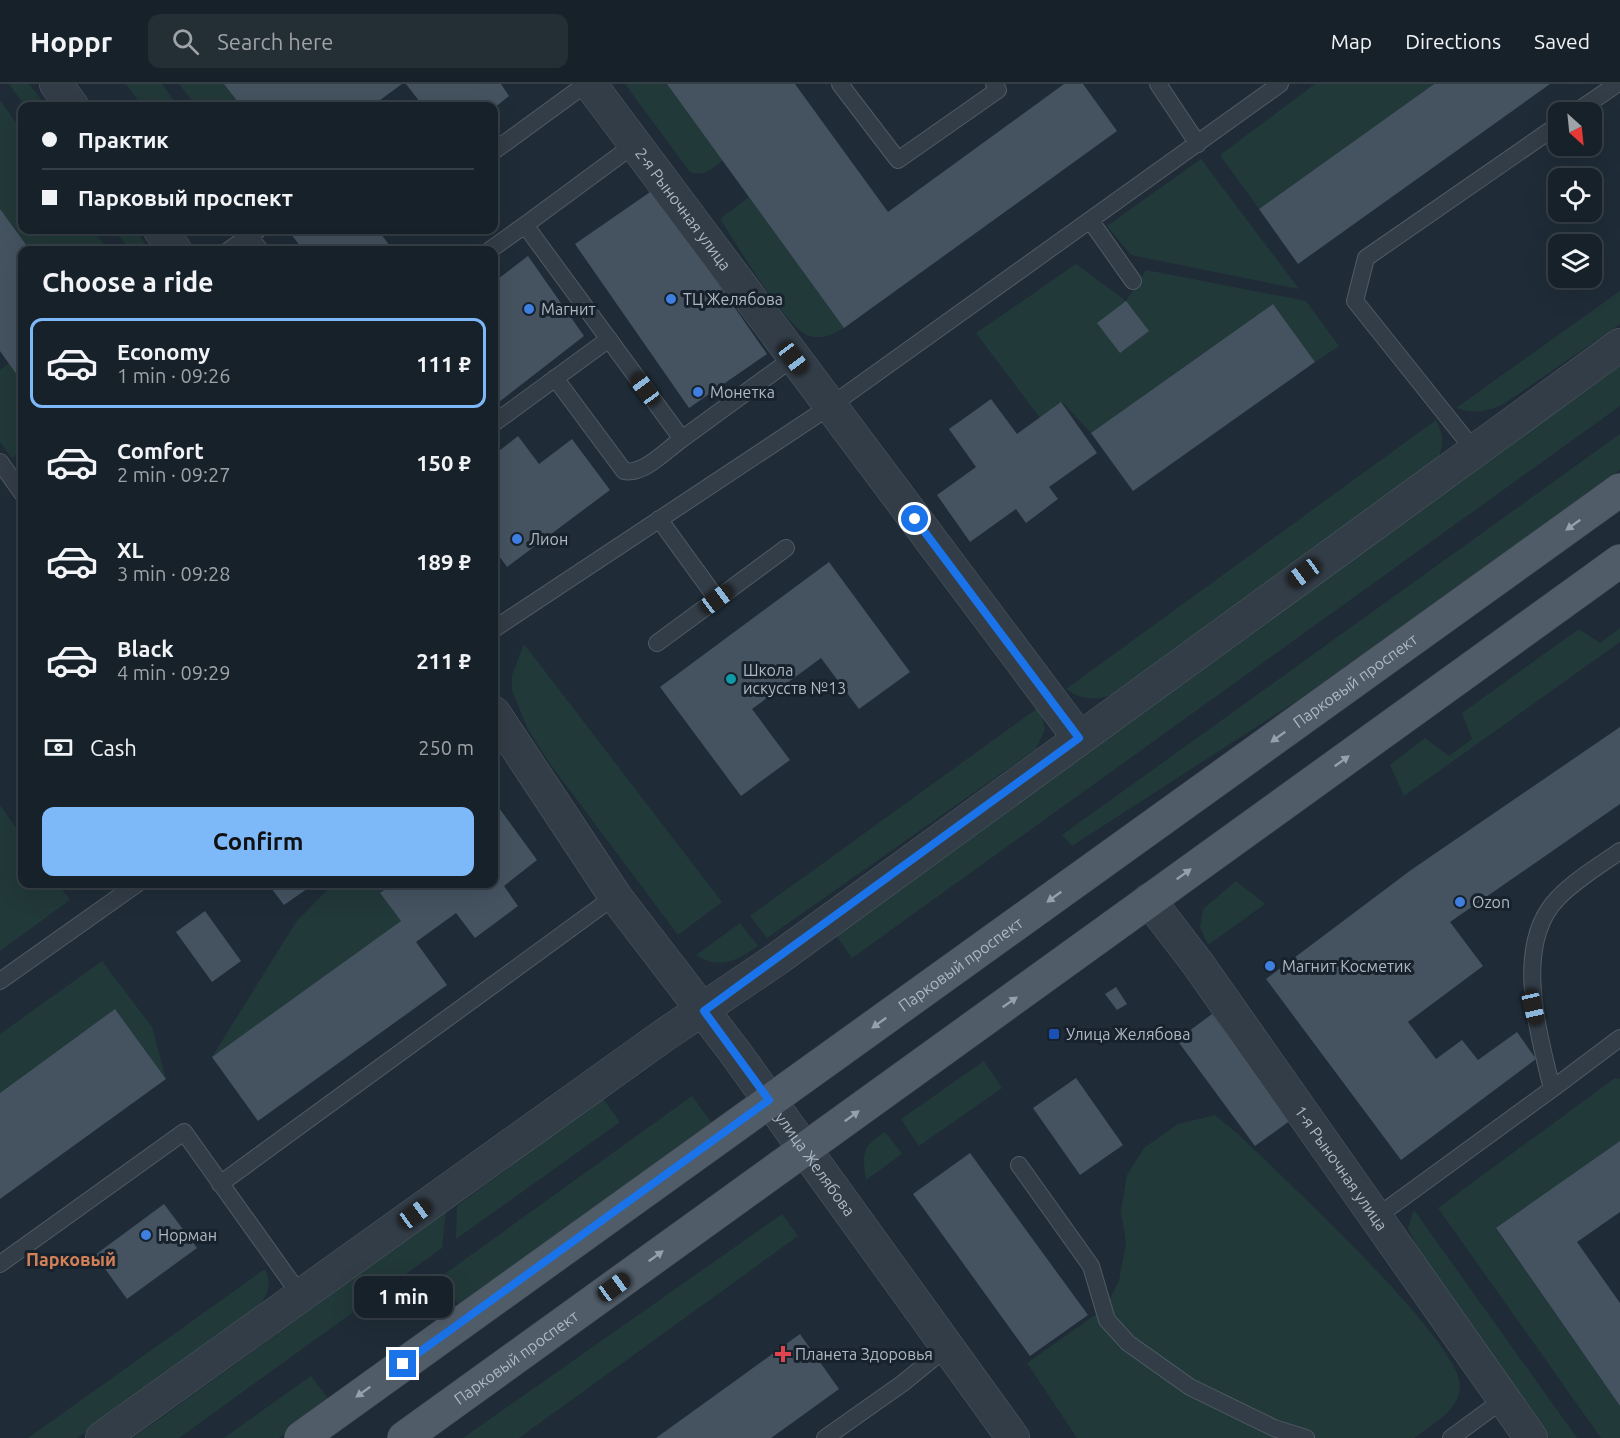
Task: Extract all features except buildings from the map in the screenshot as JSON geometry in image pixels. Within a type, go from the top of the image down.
[{"type":"main road","name":"Парковый проспект","points":[[301,1438],[1620,490]]},
{"type":"main road","name":"Парковый проспект","points":[[404,1438],[1620,561]]},
{"type":"street","points":[[56,84],[69,102]]},
{"type":"street","name":"2-я Рыночная улица","points":[[588,84],[1079,738]]},
{"type":"street","points":[[102,1438],[663,1036],[704,1011],[1620,345]]},
{"type":"street","name":"улица Желябова","points":[[498,719],[615,896],[704,1011],[1013,1438]]},
{"type":"street","name":"1-я Рыночная улица","points":[[1149,900],[1198,964],[1531,1438]]},
{"type":"lane","points":[[498,148],[588,84]]},
{"type":"lane","points":[[840,84],[898,160],[998,90],[994,84]]},
{"type":"lane","points":[[1158,84],[1198,144]]},
{"type":"lane","points":[[498,626],[829,407],[1280,84]]},
{"type":"lane","points":[[1591,102],[1617,84]]},
{"type":"lane","points":[[1474,450],[1355,301],[1366,258],[1548,132]]},
{"type":"lane","points":[[496,246],[635,144]]},
{"type":"lane","points":[[1090,220],[1133,281]]},
{"type":"lane","points":[[525,225],[682,439]]},
{"type":"lane","points":[[235,246],[252,234]]},
{"type":"lane","points":[[498,420],[609,339]]},
{"type":"lane","points":[[555,378],[624,471],[633,473],[793,358]]},
{"type":"lane","points":[[0,462],[18,487]]},
{"type":"lane","points":[[659,519],[717,599]]},
{"type":"lane","points":[[657,643],[786,548]]},
{"type":"lane","points":[[1552,1089],[1533,1007],[1532,970],[1537,940],[1545,918],[1556,899],[1620,851]]},
{"type":"lane","points":[[0,981],[131,888]]},
{"type":"lane","points":[[220,1185],[615,896]]},
{"type":"lane","points":[[1376,1218],[1620,1038]]},
{"type":"lane","points":[[0,1264],[184,1132],[301,1296]]},
{"type":"lane","points":[[1019,1165],[1091,1266],[1107,1320],[1128,1343],[1190,1387],[1274,1428],[1306,1438]]},
{"type":"lane","points":[[825,1438],[903,1383],[947,1347]]},
{"type":"lane","points":[[1451,1438],[1504,1399]]},
{"type":"green space","points":[[9,84],[29,84],[43,102],[22,102]]},
{"type":"green space","points":[[126,84],[162,84],[175,102],[139,102]]},
{"type":"green space","points":[[179,84],[224,84],[238,102],[193,102]]},
{"type":"green space","points":[[625,84],[667,84],[723,160],[704,173],[690,172]]},
{"type":"green space","points":[[1315,84],[1434,84],[1259,209],[1220,155]]},
{"type":"green space","points":[[0,100],[18,125],[18,234],[0,209]]},
{"type":"green space","points":[[1201,159],[1299,289],[1131,255],[1107,226]]},
{"type":"green space","points":[[749,197],[844,328],[823,337],[809,336],[787,317],[775,302],[720,219]]},
{"type":"green space","points":[[18,234],[96,234],[105,246],[27,246]]},
{"type":"green space","points":[[117,234],[138,234],[147,246],[127,246]]},
{"type":"green space","points":[[1076,264],[1126,301],[1146,270],[1306,301],[1339,346],[1315,362],[1273,304],[1091,433],[1062,402],[1040,418],[976,333]]},
{"type":"green space","points":[[1620,291],[1620,324],[1502,405],[1479,411],[1456,408]]},
{"type":"green space","points":[[9,363],[18,376],[18,454],[12,458],[0,442],[0,370]]},
{"type":"green space","points":[[1620,366],[1620,406],[852,958],[833,931]]},
{"type":"green space","points":[[1436,420],[1442,438],[1439,457],[1119,692],[1105,697],[1085,698],[1066,689]]},
{"type":"green space","points":[[1620,434],[1620,470],[1301,698],[1072,846],[1062,835]]},
{"type":"green space","points":[[1620,628],[1620,642],[1404,796],[1390,765],[1425,738],[1449,756],[1472,739],[1462,713],[1579,629],[1600,643]]},
{"type":"green space","points":[[524,644],[722,902],[678,935],[548,761],[528,729],[512,691],[512,675]]},
{"type":"green space","points":[[1039,707],[1045,729],[1036,749],[767,938],[750,916]]},
{"type":"green space","points":[[0,805],[18,830],[18,888],[61,888],[70,900],[0,951]]},
{"type":"green space","points":[[1236,881],[1265,904],[1208,945],[1200,927],[1203,909]]},
{"type":"green space","points":[[329,888],[387,888],[380,893],[401,921],[212,1057],[296,922]]},
{"type":"green space","points":[[740,923],[758,946],[728,962],[713,962],[696,955]]},
{"type":"green space","points":[[102,961],[152,1027],[166,1079],[115,1009],[0,1093],[0,1034]]},
{"type":"green space","points":[[984,1061],[1002,1088],[919,1146],[901,1119]]},
{"type":"green space","points":[[1615,1078],[1620,1079],[1620,1141],[1496,1229],[1620,1406],[1620,1438],[1601,1438],[1438,1208]]},
{"type":"green space","points":[[692,1096],[713,1125],[460,1307],[439,1278]]},
{"type":"green space","points":[[603,1099],[620,1122],[456,1239],[457,1206]]},
{"type":"green space","points":[[1215,1115],[1239,1135],[1365,1258],[1432,1333],[1452,1364],[1460,1386],[1459,1395],[1450,1410],[1414,1438],[1077,1438],[1027,1363],[1105,1308],[1119,1281],[1126,1243],[1121,1211],[1127,1175],[1144,1148],[1178,1124]]},
{"type":"green space","points":[[885,1132],[902,1154],[866,1180],[865,1151]]},
{"type":"green space","points":[[1414,1210],[1577,1438],[1550,1438],[1426,1266],[1408,1228]]},
{"type":"green space","points":[[446,1212],[442,1248],[179,1438],[133,1438]]},
{"type":"green space","points":[[782,1214],[798,1236],[519,1438],[463,1438]]},
{"type":"green space","points":[[265,1269],[268,1281],[267,1292],[253,1312],[77,1438],[28,1438]]},
{"type":"green space","points":[[311,1376],[330,1401],[279,1438],[224,1438]]},
{"type":"place","name":"ТЦ Желябова","points":[[671,299]]},
{"type":"place","name":"Магнит","points":[[529,309]]},
{"type":"place","name":"Монетка","points":[[698,392]]},
{"type":"place","name":"Лион","points":[[517,539]]},
{"type":"place","name":"Школа искусств №13","points":[[731,679]]},
{"type":"place","name":"Ozon","points":[[1460,902]]},
{"type":"place","name":"Магнит Косметик","points":[[1270,966]]},
{"type":"place","name":"Улица Желябова","points":[[1054,1034]]},
{"type":"place","name":"Норман","points":[[146,1235]]},
{"type":"place","name":"Планета Здоровья","points":[[783,1354]]},
{"type":"district","name":"Парковый","points":[[71,1259]]},
{"type":"route","points":[[403,1364],[769,1100],[704,1011],[1079,738],[915,519]]}]
